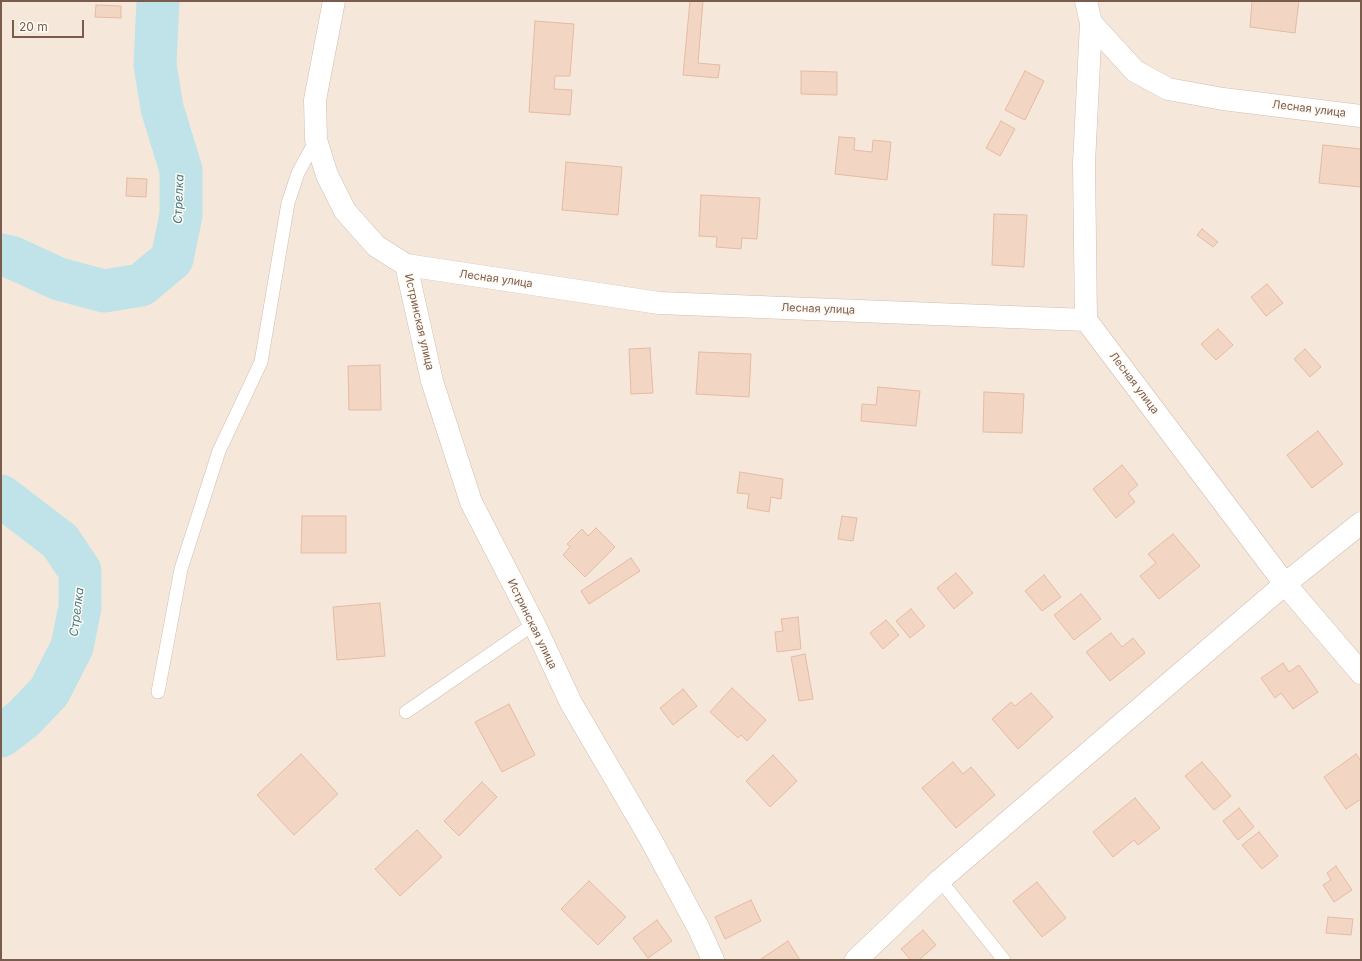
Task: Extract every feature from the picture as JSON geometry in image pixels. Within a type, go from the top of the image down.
[{"type":"street","name":"Лесная улица","points":[[334,1],[315,100],[316,140],[327,175],[345,211],[376,246],[406,265],[659,303],[1086,320],[1285,584],[1361,672]]},
{"type":"street","points":[[1086,1],[1091,23],[1084,162],[1086,320]]},
{"type":"street","name":"Лесная улица","points":[[1091,23],[1135,70],[1168,89],[1223,99],[1361,116]]},
{"type":"street","name":"Истринская улица","points":[[406,265],[432,381],[471,502],[534,624],[571,703],[650,838],[699,929],[713,960]]},
{"type":"street","points":[[856,960],[940,880],[1285,584],[1361,523]]},
{"type":"lane","points":[[158,692],[181,569],[219,451],[261,362],[288,203],[298,173],[316,140]]},
{"type":"lane","points":[[406,712],[534,624]]},
{"type":"lane","points":[[940,880],[1004,960]]},
{"type":"shaded area","points":[[1,1],[1361,1],[1361,960],[1,960]]},
{"type":"building","points":[[690,1],[703,1],[698,63],[720,65],[718,78],[683,75]]},
{"type":"building","points":[[1252,1],[1299,1],[1295,33],[1250,27]]},
{"type":"building","points":[[96,5],[121,6],[121,18],[95,17]]},
{"type":"building","points":[[535,21],[574,24],[570,76],[555,76],[554,89],[572,90],[570,115],[529,112]]},
{"type":"building","points":[[801,71],[837,72],[837,95],[801,94]]},
{"type":"building","points":[[1025,71],[1044,81],[1025,120],[1005,110]]},
{"type":"building","points":[[1001,121],[1015,129],[1000,156],[986,148]]},
{"type":"building","points":[[839,137],[855,138],[854,150],[872,152],[873,140],[891,142],[887,180],[835,174]]},
{"type":"building","points":[[1323,145],[1361,149],[1361,187],[1319,183]]},
{"type":"building","points":[[566,162],[622,167],[618,215],[562,210]]},
{"type":"building","points":[[127,178],[147,179],[146,197],[126,196]]},
{"type":"building","points":[[701,195],[760,198],[757,239],[742,238],[741,249],[716,247],[717,237],[699,236]]},
{"type":"building","points":[[994,214],[1027,215],[1024,267],[992,265]]},
{"type":"building","points":[[1202,229],[1218,242],[1213,247],[1197,235]]},
{"type":"building","points":[[1267,284],[1283,303],[1266,316],[1251,297]]},
{"type":"building","points":[[1218,329],[1233,345],[1216,360],[1201,344]]},
{"type":"building","points":[[650,348],[653,393],[631,394],[629,349]]},
{"type":"building","points":[[1305,349],[1321,367],[1310,377],[1294,359]]},
{"type":"building","points":[[699,352],[751,354],[749,397],[696,394]]},
{"type":"building","points":[[380,365],[381,410],[349,410],[348,366]]},
{"type":"building","points":[[878,387],[920,391],[916,426],[861,421],[862,404],[876,405]]},
{"type":"building","points":[[984,392],[1024,394],[1022,433],[983,432]]},
{"type":"building","points":[[1318,431],[1343,464],[1312,488],[1287,455]]},
{"type":"building","points":[[1122,465],[1138,485],[1128,493],[1135,502],[1116,518],[1093,489]]},
{"type":"building","points":[[740,472],[783,479],[781,499],[771,497],[769,512],[747,508],[749,494],[737,493]]},
{"type":"building","points":[[302,516],[346,516],[346,553],[301,553]]},
{"type":"building","points":[[842,516],[857,518],[853,541],[838,539]]},
{"type":"building","points":[[596,528],[615,547],[585,577],[563,555],[570,547],[567,544],[582,529],[588,536]]},
{"type":"building","points":[[1173,534],[1200,566],[1159,599],[1140,576],[1156,563],[1148,554]]},
{"type":"building","points":[[631,558],[640,571],[589,604],[581,591]]},
{"type":"building","points":[[956,573],[973,593],[954,609],[937,588]]},
{"type":"building","points":[[1044,575],[1061,597],[1042,611],[1025,591]]},
{"type":"building","points":[[1081,594],[1101,619],[1074,640],[1054,615]]},
{"type":"building","points":[[380,603],[385,656],[337,660],[333,607]]},
{"type":"building","points":[[911,609],[925,626],[910,638],[896,621]]},
{"type":"building","points":[[798,617],[801,649],[777,652],[775,632],[783,631],[781,619]]},
{"type":"building","points":[[886,620],[899,635],[883,649],[870,633]]},
{"type":"building","points":[[1111,633],[1122,647],[1133,638],[1145,653],[1110,681],[1086,652]]},
{"type":"building","points":[[805,654],[813,699],[799,701],[791,657]]},
{"type":"building","points":[[1283,663],[1289,672],[1299,665],[1318,692],[1293,709],[1281,693],[1275,698],[1261,678]]},
{"type":"building","points":[[732,688],[766,720],[747,741],[741,735],[738,738],[710,712]]},
{"type":"building","points":[[683,689],[697,706],[673,725],[660,708]]},
{"type":"building","points":[[1031,693],[1053,717],[1018,749],[992,719],[1011,702],[1015,706]]},
{"type":"building","points":[[509,704],[535,755],[502,772],[475,722]]},
{"type":"building","points":[[301,754],[338,794],[294,835],[257,795]]},
{"type":"building","points":[[1356,754],[1361,761],[1361,799],[1346,809],[1324,777]]},
{"type":"building","points":[[773,755],[797,781],[770,807],[746,781]]},
{"type":"building","points":[[953,762],[963,774],[971,767],[995,795],[956,828],[922,788]]},
{"type":"building","points":[[1202,762],[1231,796],[1214,810],[1185,776]]},
{"type":"building","points":[[482,782],[497,797],[459,836],[444,821]]},
{"type":"building","points":[[1135,798],[1160,828],[1138,845],[1134,840],[1113,857],[1093,832]]},
{"type":"building","points":[[1239,808],[1254,827],[1238,840],[1223,821]]},
{"type":"building","points":[[417,830],[442,857],[400,896],[375,869]]},
{"type":"building","points":[[1259,832],[1278,856],[1262,869],[1242,845]]},
{"type":"building","points":[[1336,866],[1352,890],[1334,902],[1323,885],[1331,880],[1327,873]]},
{"type":"building","points":[[589,881],[626,917],[598,945],[561,909]]},
{"type":"building","points":[[1037,882],[1066,918],[1042,937],[1013,901]]},
{"type":"building","points":[[751,900],[761,921],[725,939],[715,917]]},
{"type":"building","points":[[1328,917],[1353,919],[1351,935],[1326,933]]},
{"type":"building","points":[[657,920],[672,941],[648,958],[633,938]]},
{"type":"building","points":[[923,930],[936,945],[919,960],[911,960],[901,949]]},
{"type":"building","points":[[788,941],[800,960],[761,959]]},
{"type":"waterway","name":"Стрелка","points":[[1,255],[11,257],[59,279],[104,291],[141,285],[172,259],[181,215],[181,170],[162,108],[155,65],[158,1]]},
{"type":"waterway","name":"Стрелка","points":[[1,496],[60,541],[80,571],[80,607],[72,647],[49,692],[23,719],[1,736]]}]
